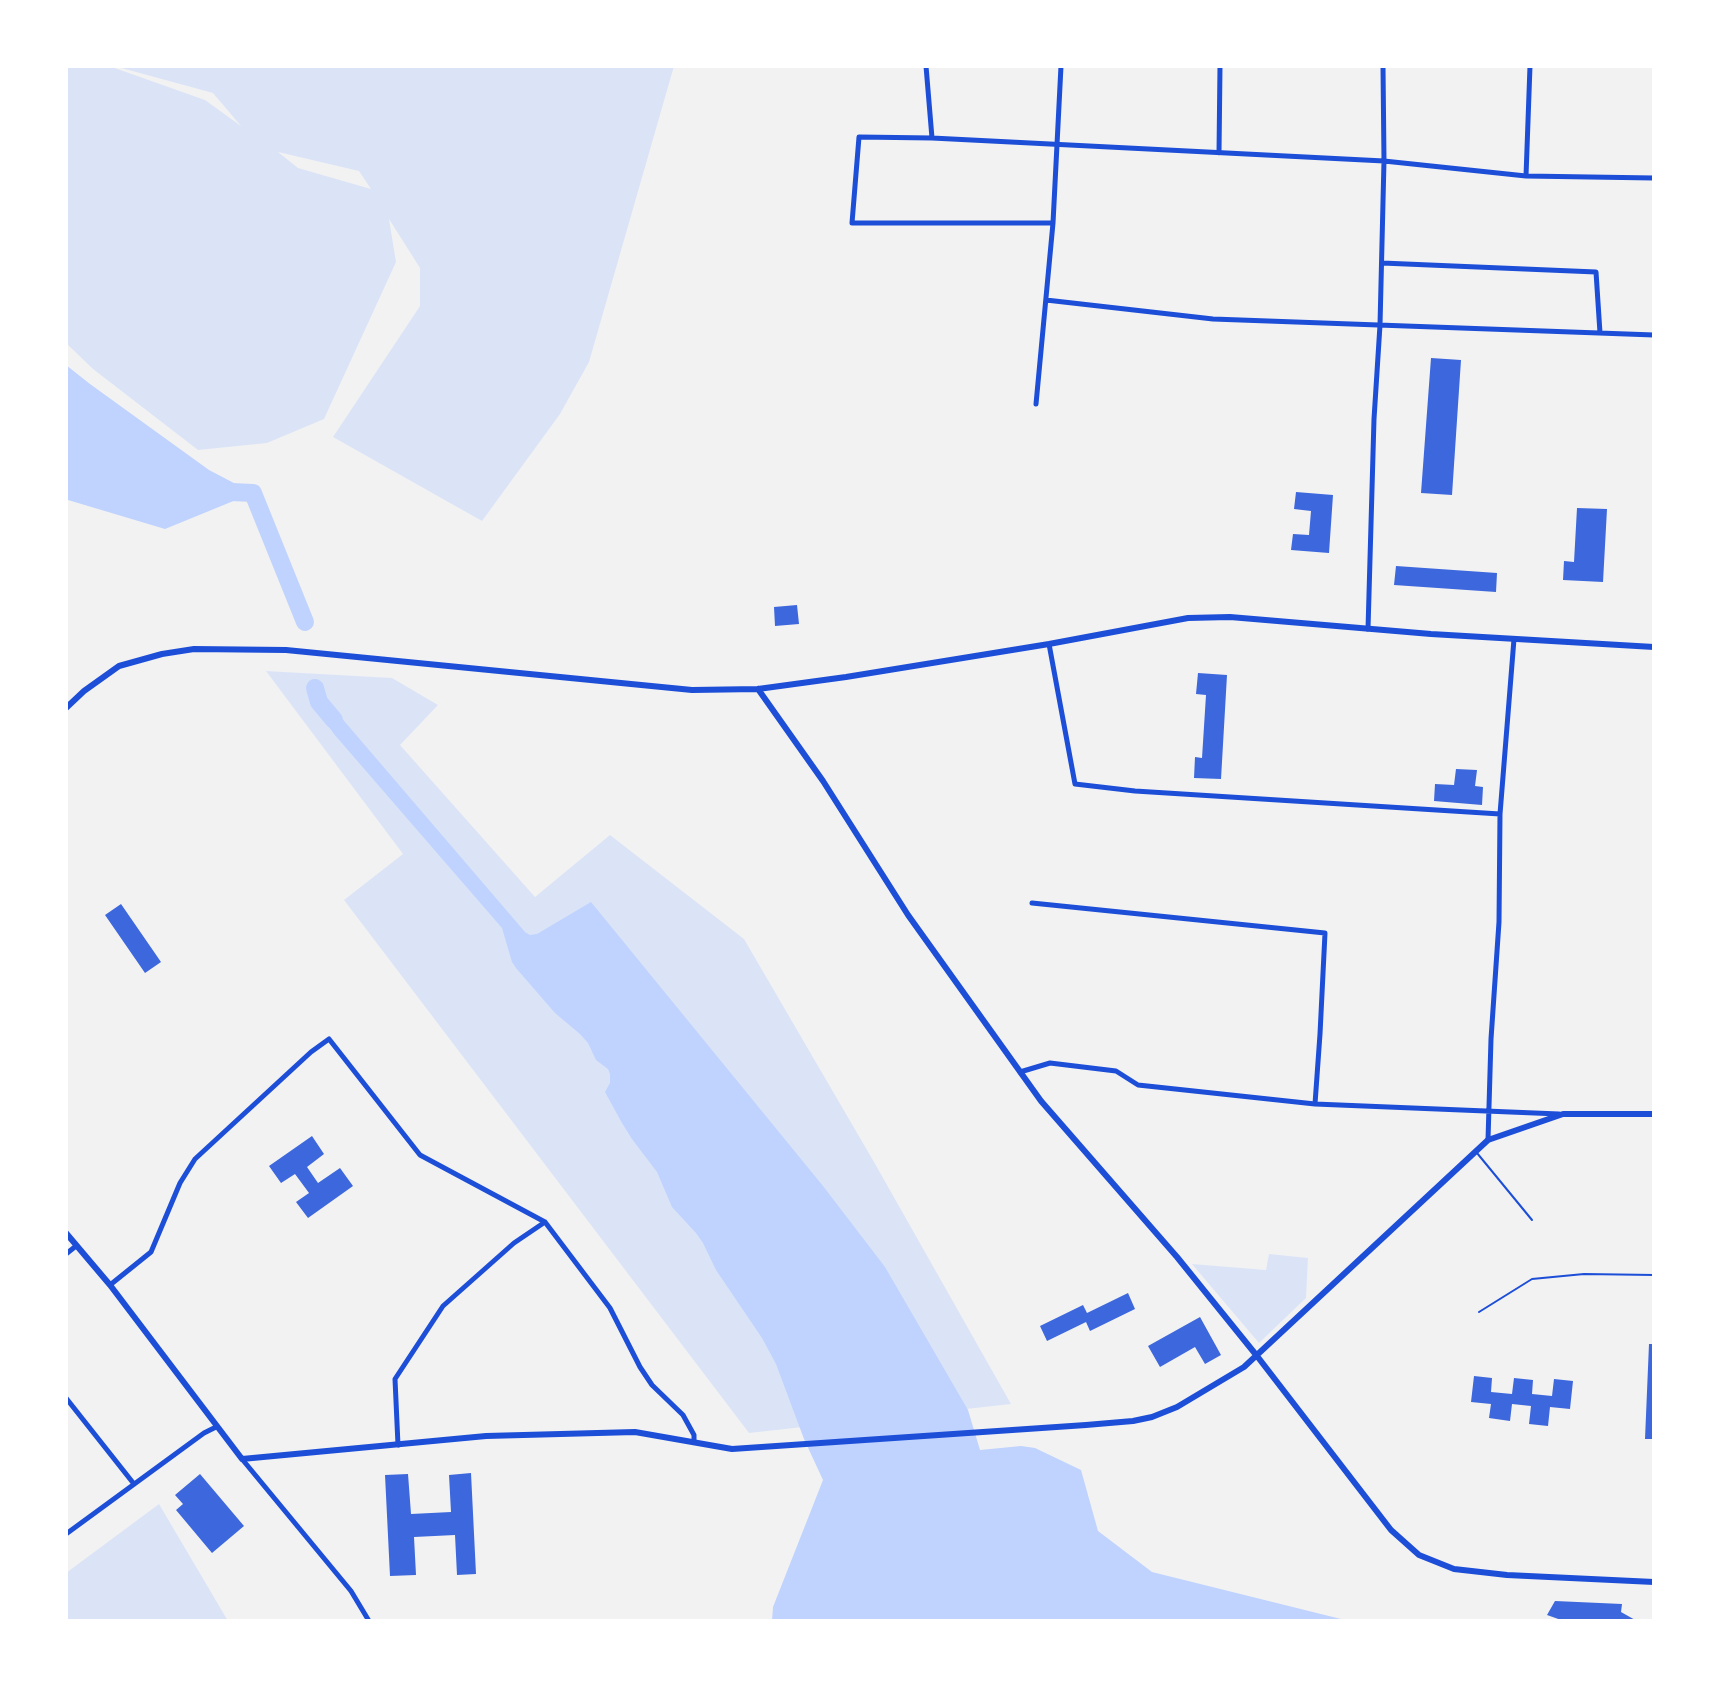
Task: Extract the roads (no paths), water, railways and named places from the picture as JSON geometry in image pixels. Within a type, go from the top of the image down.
[{"type":"main road","points":[[66,708],[119,666],[194,649],[286,650],[692,690],[758,689],[846,677],[1188,618],[1230,617],[1514,639],[1654,644]]},
{"type":"main road","points":[[758,689],[823,781],[908,915],[1019,1072],[1177,1257],[1391,1530],[1419,1555],[1454,1569],[1507,1575],[1654,1582]]},
{"type":"main road","points":[[66,1233],[110,1285],[242,1459],[486,1436],[635,1432],[732,1449],[1091,1425],[1152,1417],[1177,1407],[1244,1367],[1488,1140],[1563,1114],[1654,1114]]},
{"type":"street","points":[[926,66],[932,138]]},
{"type":"street","points":[[1036,404],[1053,223],[1061,66]]},
{"type":"street","points":[[1219,153],[1220,66]]},
{"type":"street","points":[[1368,629],[1382,263],[1383,66]]},
{"type":"street","points":[[1526,176],[1530,66]]},
{"type":"street","points":[[1053,223],[852,223],[859,137],[1384,161],[1526,176],[1654,178]]},
{"type":"street","points":[[1382,263],[1596,272],[1600,333]]},
{"type":"street","points":[[1046,300],[1213,319],[1654,335]]},
{"type":"street","points":[[1488,1140],[1499,922],[1500,814],[1514,639]]},
{"type":"street","points":[[1049,644],[1075,784],[1135,791],[1500,814]]},
{"type":"street","points":[[1032,903],[1325,933],[1315,1104]]},
{"type":"street","points":[[110,1285],[151,1252],[180,1183],[195,1159],[329,1039],[420,1155],[545,1222],[610,1308],[652,1385],[683,1415],[694,1435],[694,1442]]},
{"type":"street","points":[[1019,1072],[1050,1063],[1116,1071],[1138,1085],[1315,1104],[1563,1114]]},
{"type":"street","points":[[398,1445],[395,1379],[443,1306],[514,1243],[545,1222]]},
{"type":"street","points":[[66,1254],[76,1246]]},
{"type":"street","points":[[66,1398],[134,1484]]},
{"type":"street","points":[[66,1534],[216,1427]]},
{"type":"street","points":[[242,1459],[351,1591],[369,1621]]},
{"type":"lane","points":[[1475,1152],[1532,1220]]},
{"type":"lane","points":[[1479,1312],[1532,1279],[1584,1274],[1654,1275]]},
{"type":"water","points":[[66,365],[209,470],[253,493],[165,529],[68,500]]},
{"type":"water","points":[[327,701],[525,932],[537,934],[591,902],[823,1186],[885,1267],[968,1410],[980,1450],[1021,1446],[1035,1448],[1081,1470],[1098,1531],[1152,1572],[1349,1621],[772,1621],[773,1607],[823,1480],[776,1364],[716,1270],[703,1243],[672,1207],[657,1172],[622,1123],[605,1092],[610,1083],[608,1069],[596,1060],[580,1034],[555,1013],[516,968],[502,928],[334,734],[314,706]]},
{"type":"waterway","points":[[231,492],[253,493],[305,622]]},
{"type":"waterway","points":[[315,688],[319,702],[334,720]]}]
